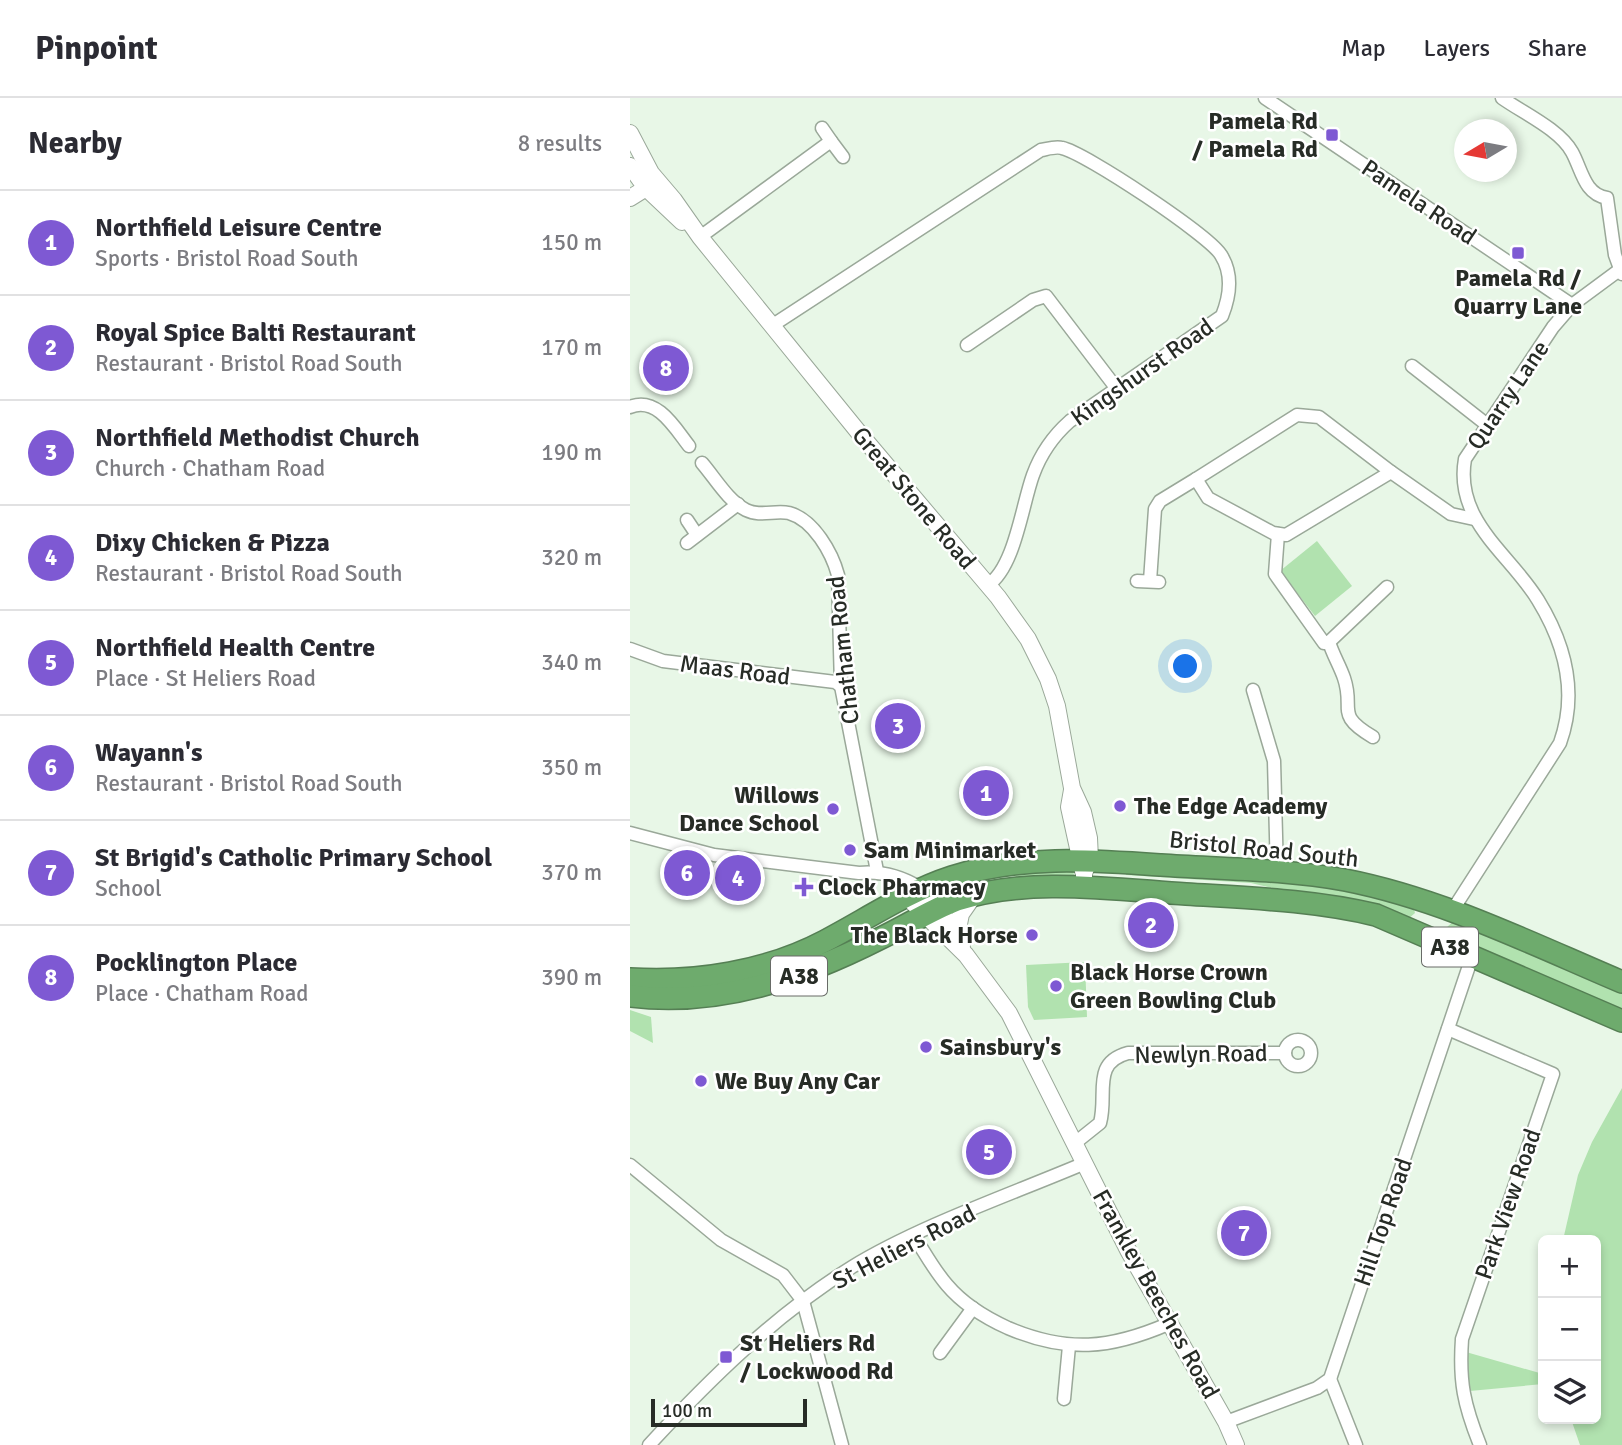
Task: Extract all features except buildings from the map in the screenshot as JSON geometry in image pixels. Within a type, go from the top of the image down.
[{"type":"highway","name":"Bristol Road South","points":[[913,892],[968,872],[1030,861],[1267,899],[1342,907],[1376,915],[1414,929],[1472,957],[1622,1021]]},
{"type":"highway","name":"Bristol Road South","points":[[975,894],[1025,888],[1084,870],[1277,873],[1343,880],[1452,911],[1622,982]]},
{"type":"highway","name":"A38","points":[[669,992],[784,959],[824,941],[913,892]]},
{"type":"highway","name":"A38","points":[[630,996],[669,992],[716,995],[788,980],[820,968],[931,912],[975,894]]},
{"type":"highway","points":[[1414,929],[1422,917],[1422,902]]},
{"type":"highway","points":[[1441,943],[1440,926],[1452,911]]},
{"type":"highway","points":[[630,981],[660,985],[669,992]]},
{"type":"street","name":"Pamela Road","points":[[1265,98],[1572,305]]},
{"type":"street","points":[[1502,98],[1556,135],[1571,150],[1586,184],[1599,196],[1607,198],[1615,255],[1621,271]]},
{"type":"street","points":[[822,128],[843,157]]},
{"type":"street","points":[[630,133],[638,176],[630,198]]},
{"type":"street","points":[[700,237],[831,141]]},
{"type":"street","name":"Kingshurst Road","points":[[773,325],[976,193],[1012,166],[1041,150],[1060,147],[1095,164],[1202,236],[1221,253],[1229,275],[1230,291],[1222,316],[1070,421],[1044,451],[1034,472],[1003,572],[988,585]]},
{"type":"street","name":"Great Stone Road","points":[[638,176],[700,237],[860,434],[988,585],[1028,639],[1048,679],[1057,706],[1072,788],[1069,807],[1084,870]]},
{"type":"street","name":"Quarry Lane","points":[[1452,911],[1560,743],[1568,721],[1570,698],[1562,652],[1538,600],[1474,519],[1466,501],[1463,471],[1465,459],[1553,327],[1572,305],[1621,271]]},
{"type":"street","points":[[967,345],[1033,300],[1046,296],[1117,389]]},
{"type":"street","points":[[1412,366],[1486,424]]},
{"type":"street","points":[[630,407],[648,404],[666,416],[689,446]]},
{"type":"street","points":[[1149,581],[1155,509],[1160,501],[1297,415],[1319,417],[1451,514],[1474,519]]},
{"type":"street","points":[[687,520],[692,539],[738,504],[702,463]]},
{"type":"street","points":[[1196,480],[1208,498],[1278,534],[1286,535],[1391,472]]},
{"type":"street","name":"Chatham Road","points":[[738,504],[748,511],[789,513],[796,517],[816,533],[834,560],[838,575],[841,686],[877,871]]},
{"type":"street","points":[[1278,534],[1275,574],[1318,639],[1329,642]]},
{"type":"street","points":[[1329,642],[1387,587]]},
{"type":"street","points":[[1329,642],[1336,666],[1344,677],[1348,717],[1356,727],[1373,737]]},
{"type":"street","name":"Maas Road","points":[[630,649],[663,662],[835,682],[841,686]]},
{"type":"street","points":[[1253,690],[1274,761],[1277,873]]},
{"type":"street","points":[[630,834],[714,855],[859,873],[877,871],[898,877],[913,892]]},
{"type":"street","name":"Frankley Beeches Road","points":[[913,892],[966,955],[1009,1013],[1168,1324],[1226,1422],[1236,1445]]},
{"type":"street","points":[[957,934],[961,914],[975,894]]},
{"type":"street","name":"Frankley Beeches Road","points":[[931,912],[957,934],[966,955]]},
{"type":"street","name":"Hill Top Road","points":[[1330,1379],[1472,957]]},
{"type":"street","name":"Park View Road","points":[[1448,1029],[1553,1074],[1462,1339],[1460,1377],[1464,1406],[1480,1445]]},
{"type":"street","name":"Newlyn Road","points":[[1075,1143],[1100,1123],[1104,1072],[1108,1063],[1118,1056],[1128,1053],[1285,1053]]},
{"type":"street","name":"St Heliers Road","points":[[649,1445],[740,1353],[803,1301],[854,1266],[914,1236],[1085,1163]]},
{"type":"street","points":[[630,1165],[721,1240],[783,1275],[803,1301],[842,1445]]},
{"type":"street","points":[[914,1236],[949,1288],[973,1308],[1040,1341],[1069,1346],[1115,1342],[1168,1324]]},
{"type":"street","points":[[940,1353],[973,1308]]},
{"type":"street","points":[[1064,1399],[1069,1346]]},
{"type":"street","points":[[1226,1422],[1317,1388],[1330,1379],[1356,1445]]},
{"type":"green space","points":[[1317,541],[1352,586],[1315,616],[1280,571]]},
{"type":"green space","points":[[1127,866],[1285,878],[1412,902],[1415,913],[1407,920],[1251,883],[1126,875]]},
{"type":"green space","points":[[1028,870],[1073,870],[1074,875],[1057,879],[1011,876],[964,884],[964,880]]},
{"type":"green space","points":[[1457,918],[1622,986],[1622,1010],[1446,934],[1446,928]]},
{"type":"green space","name":"Black Horse Crown Green Bowling Club","points":[[1085,962],[1087,1017],[1034,1020],[1028,1007],[1026,965]]},
{"type":"green space","points":[[630,1010],[651,1017],[653,1043],[630,1031]]},
{"type":"green space","points":[[1622,1088],[1622,1445],[1580,1445],[1573,1424],[1601,1424],[1601,1235],[1564,1235],[1578,1175],[1592,1142]]},
{"type":"green space","points":[[1466,1352],[1538,1373],[1538,1384],[1470,1391]]},
{"type":"place","name":"Pamela Rd / Pamela Rd","points":[[1332,135]]},
{"type":"place","name":"Pamela Rd / Quarry Lane","points":[[1518,253]]},
{"type":"place","name":"Pocklington Place","points":[[666,368]]},
{"type":"place","name":"Northfield Methodist Church","points":[[898,726]]},
{"type":"place","name":"Northfield Leisure Centre","points":[[986,793]]},
{"type":"place","name":"The Edge Academy","points":[[1120,806]]},
{"type":"place","name":"Willows Dance School","points":[[833,809]]},
{"type":"place","name":"Sam Minimarket","points":[[850,850]]},
{"type":"place","name":"Wayann's","points":[[687,873]]},
{"type":"place","name":"Dixy Chicken & Pizza","points":[[738,878]]},
{"type":"place","name":"Clock Pharmacy","points":[[804,887]]},
{"type":"place","name":"Royal Spice Balti Restaurant","points":[[1151,925]]},
{"type":"place","name":"The Black Horse","points":[[1032,935]]},
{"type":"place","name":"Black Horse Crown Green Bowling Club","points":[[1056,986]]},
{"type":"place","name":"Sainsbury's","points":[[926,1047]]},
{"type":"place","name":"We Buy Any Car","points":[[701,1081]]},
{"type":"place","name":"Northfield Health Centre","points":[[989,1152]]},
{"type":"place","name":"St Brigid's Catholic Primary School","points":[[1244,1233]]},
{"type":"place","name":"St Heliers Rd / Lockwood Rd","points":[[726,1357]]}]
